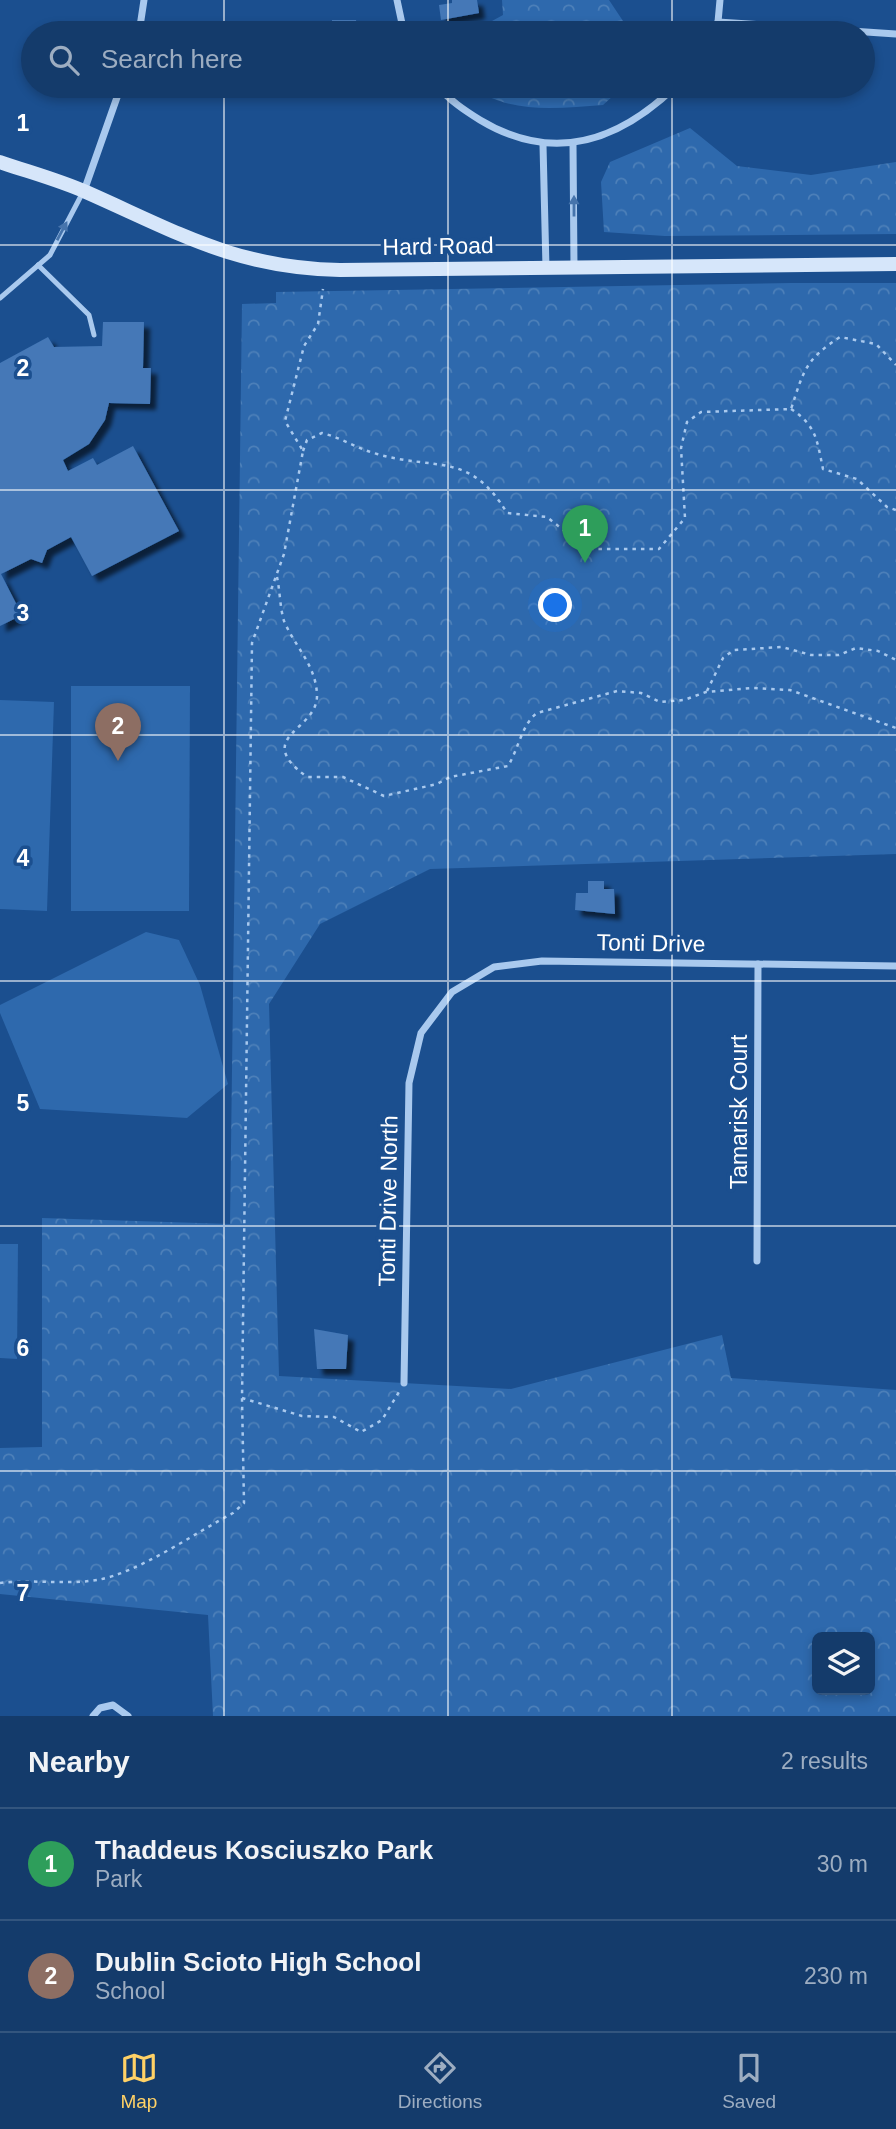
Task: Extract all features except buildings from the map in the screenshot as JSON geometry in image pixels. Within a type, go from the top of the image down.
[{"type":"main road","name":"Hard Road","points":[[0,163],[84,191],[194,242],[226,253],[285,267],[341,270],[896,264]]},
{"type":"street","points":[[141,21],[144,0]]},
{"type":"street","points":[[397,0],[401,21]]},
{"type":"street","points":[[718,21],[720,0]]},
{"type":"street","points":[[875,33],[896,34]]},
{"type":"street","points":[[84,191],[117,98]]},
{"type":"street","points":[[451,98],[463,109],[497,130],[543,145],[573,144],[614,130],[651,110],[664,98]]},
{"type":"street","points":[[573,144],[574,268]]},
{"type":"street","points":[[543,145],[546,268]]},
{"type":"street","name":"Tonti Drive","points":[[429,1023],[452,992],[494,967],[542,961],[896,966]]},
{"type":"street","name":"Tamarisk Court","points":[[757,1261],[758,964]]},
{"type":"street","name":"Tonti Drive North","points":[[404,1383],[409,1083],[421,1033],[429,1023]]},
{"type":"street","points":[[93,1716],[100,1708],[113,1705],[128,1716]]},
{"type":"lane","points":[[0,298],[50,254],[84,191]]},
{"type":"lane","points":[[38,265],[89,315],[94,335]]},
{"type":"path","points":[[303,452],[285,421],[304,346],[318,324],[323,289]]},
{"type":"path","points":[[791,408],[805,368],[816,353],[840,337],[876,344],[896,365]]},
{"type":"path","points":[[0,1583],[27,1580],[96,1580],[122,1573],[233,1513],[244,1503],[246,1494],[242,1398],[252,643],[284,554],[307,440],[322,433],[374,453],[406,461],[447,463],[477,476],[495,493],[507,513],[547,517],[587,549],[659,549],[685,518],[681,448],[687,422],[701,412],[791,408],[806,419],[815,433],[823,469],[857,479],[887,507],[896,510]]},
{"type":"path","points":[[276,574],[283,618],[314,677],[315,711],[305,722],[296,726],[285,750],[290,763],[307,777],[343,777],[384,796],[437,784],[450,777],[508,766],[518,751],[530,718],[537,713],[617,691],[641,693],[660,702],[684,700],[706,692],[752,688],[790,690],[896,728]]},
{"type":"path","points":[[706,692],[723,658],[734,650],[782,647],[811,655],[839,655],[856,648],[878,651],[896,660]]},
{"type":"path","points":[[242,1398],[302,1416],[334,1417],[361,1432],[382,1420],[404,1383]]},
{"type":"green space","points":[[502,0],[609,0],[623,21],[492,21],[503,15]]},
{"type":"green space","points":[[492,98],[611,98],[603,105],[551,108],[501,102]]},
{"type":"green space","points":[[690,128],[737,166],[811,175],[896,162],[896,234],[665,236],[604,232],[601,182],[610,162]]},
{"type":"green space","points":[[896,283],[896,854],[430,869],[320,924],[269,1004],[279,1376],[511,1389],[722,1335],[731,1378],[896,1390],[896,1716],[213,1716],[208,1615],[0,1594],[0,1448],[42,1447],[42,1218],[230,1224],[242,304],[276,303],[276,292]]},
{"type":"green space","points":[[71,686],[190,686],[189,911],[71,911]]},
{"type":"green space","points":[[0,700],[54,702],[47,911],[0,909]]},
{"type":"green space","points":[[146,932],[179,940],[200,985],[228,1084],[187,1118],[40,1109],[0,1013],[0,1005]]},
{"type":"green space","points":[[0,1244],[18,1244],[17,1359],[0,1358]]},
{"type":"place","name":"Thaddeus Kosciuszko Park","points":[[585,563]]},
{"type":"place","name":"Dublin Scioto High School","points":[[118,761]]}]
